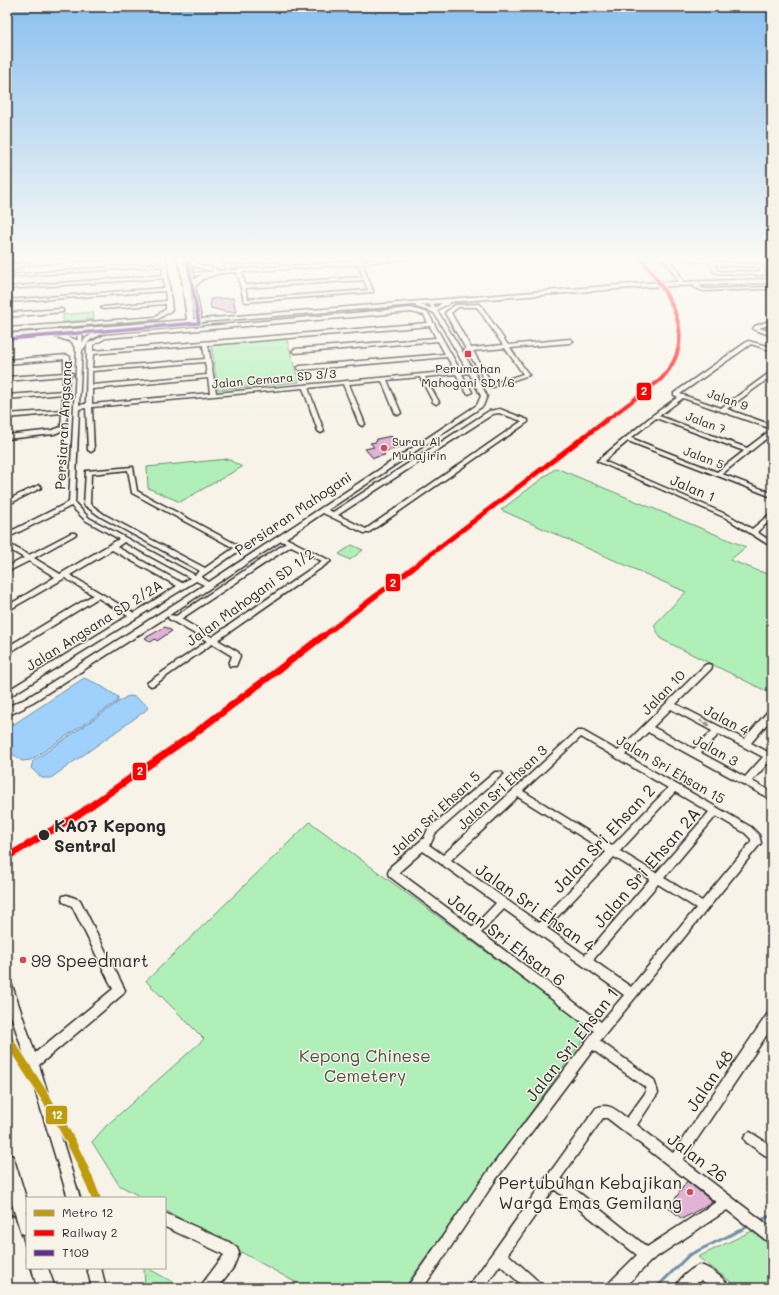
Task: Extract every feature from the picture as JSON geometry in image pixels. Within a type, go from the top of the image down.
[{"type":"highway","points":[[7,1224],[26,1288]]},
{"type":"main road","points":[[150,325],[172,318]]},
{"type":"main road","points":[[7,338],[104,331],[233,318]]},
{"type":"main road","points":[[7,338],[80,332],[113,324],[150,325],[245,318]]},
{"type":"main road","points":[[79,351],[88,339],[104,331]]},
{"type":"main road","points":[[55,335],[75,341],[79,351]]},
{"type":"main road","name":"Persiaran Mahogani","points":[[7,705],[20,705]]},
{"type":"main road","name":"Persiaran Mahogani","points":[[7,712],[20,705]]},
{"type":"main road","points":[[7,1162],[26,1223]]},
{"type":"main road","points":[[7,1263],[8,1288]]},
{"type":"main road","points":[[40,1269],[46,1288]]},
{"type":"street","points":[[7,330],[113,324],[153,318]]},
{"type":"street","points":[[91,450],[87,406],[90,387],[90,344],[105,337],[316,318]]},
{"type":"street","points":[[429,318],[470,392]]},
{"type":"street","name":"Persiaran Mahogani","points":[[20,705],[166,613],[480,406],[484,396],[468,371],[460,351],[440,318]]},
{"type":"street","points":[[451,318],[491,386],[526,375],[487,318]]},
{"type":"street","points":[[772,322],[757,327],[756,329],[772,334]]},
{"type":"street","points":[[254,324],[257,339]]},
{"type":"street","points":[[90,353],[432,324]]},
{"type":"street","name":"Persiaran Angsana","points":[[80,332],[72,503],[87,519],[123,540],[209,585]]},
{"type":"street","points":[[295,351],[440,339]]},
{"type":"street","points":[[460,351],[570,341]]},
{"type":"street","points":[[627,439],[680,395],[750,342],[772,349]]},
{"type":"street","points":[[205,343],[213,394]]},
{"type":"street","points":[[300,368],[449,355]]},
{"type":"street","points":[[7,362],[67,357],[65,426],[60,430],[7,437]]},
{"type":"street","points":[[90,370],[208,360]]},
{"type":"street","name":"Jalan Cemara SD 3/3","points":[[77,407],[468,371]]},
{"type":"street","points":[[7,380],[78,373]]},
{"type":"street","points":[[722,410],[772,373]]},
{"type":"street","points":[[421,375],[436,402]]},
{"type":"street","points":[[90,387],[210,376]]},
{"type":"street","points":[[384,379],[398,414]]},
{"type":"street","points":[[345,382],[362,424]]},
{"type":"street","points":[[305,386],[321,431]]},
{"type":"street","points":[[7,397],[66,392]]},
{"type":"street","name":"Jalan 9","points":[[680,395],[772,427]]},
{"type":"street","points":[[7,416],[65,411]]},
{"type":"street","points":[[323,510],[366,532],[526,421],[495,411],[491,412],[333,515]]},
{"type":"street","name":"Jalan 7","points":[[655,416],[748,450]]},
{"type":"street","points":[[718,474],[772,431]]},
{"type":"street","name":"Jalan 1","points":[[627,439],[600,462],[728,517],[772,545]]},
{"type":"street","name":"Jalan 5","points":[[627,439],[772,495]]},
{"type":"street","name":"Jalan Angsana SD 2/2A","points":[[7,695],[195,578],[239,548],[134,492],[131,468],[88,472],[87,505],[103,516],[205,571]]},
{"type":"street","points":[[7,504],[39,488]]},
{"type":"street","points":[[8,535],[72,503]]},
{"type":"street","points":[[753,532],[772,515]]},
{"type":"street","points":[[7,570],[73,534]]},
{"type":"street","name":"Jalan Mahogani SD 1/2","points":[[151,683],[327,561],[280,538]]},
{"type":"street","points":[[7,609],[123,540]]},
{"type":"street","points":[[176,619],[291,543]]},
{"type":"street","points":[[7,545],[134,616]]},
{"type":"street","points":[[112,547],[182,586]]},
{"type":"street","points":[[7,650],[98,595]]},
{"type":"street","points":[[166,613],[235,654],[236,656],[232,664]]},
{"type":"street","name":"Jalan 10","points":[[621,757],[637,744],[638,738],[708,667]]},
{"type":"street","name":"Jalan 4","points":[[670,705],[770,757]]},
{"type":"street","points":[[745,744],[772,712]]},
{"type":"street","name":"Jalan 3","points":[[648,728],[772,796]]},
{"type":"street","points":[[695,754],[718,730]]},
{"type":"street","name":"Jalan Sri Ehsan 15","points":[[580,733],[748,830]]},
{"type":"street","name":"Jalan Sri Ehsan 3","points":[[443,861],[580,733]]},
{"type":"street","points":[[746,782],[770,757]]},
{"type":"street","name":"Jalan Sri Ehsan 5","points":[[393,873],[395,869],[428,840],[431,832],[498,774]]},
{"type":"street","name":"Jalan Sri Ehsan 2","points":[[540,929],[674,787]]},
{"type":"street","points":[[517,792],[703,907]]},
{"type":"street","name":"Jalan Sri Ehsan 2A","points":[[586,961],[715,811]]},
{"type":"street","name":"Jalan Sri Ehsan 1","points":[[415,1288],[493,1174],[592,1042],[756,843],[756,838],[748,830]]},
{"type":"street","name":"Jalan Sri Ehsan 4","points":[[422,846],[632,994]]},
{"type":"street","name":"Jalan Sri Ehsan 6","points":[[393,873],[602,1030]]},
{"type":"street","points":[[33,1063],[119,990],[76,903],[67,899]]},
{"type":"street","points":[[474,934],[503,903]]},
{"type":"street","points":[[7,988],[33,1063],[74,1197]]},
{"type":"street","name":"Jalan 48","points":[[674,1162],[772,1016]]},
{"type":"street","points":[[592,1042],[650,1084],[652,1093],[628,1127]]},
{"type":"street","name":"Jalan 26","points":[[552,1178],[600,1112],[608,1112],[770,1234]]},
{"type":"street","points":[[750,1138],[772,1154]]},
{"type":"street","points":[[476,1288],[552,1178],[647,1255]]},
{"type":"street","points":[[614,1288],[647,1255],[730,1205]]},
{"type":"street","points":[[166,1220],[228,1250],[232,1254],[228,1263],[208,1288]]},
{"type":"street","points":[[499,1255],[536,1288]]},
{"type":"street","points":[[94,1269],[99,1288]]},
{"type":"street","points":[[682,1288],[699,1272],[705,1274],[723,1288]]},
{"type":"green space","points":[[63,318],[94,319],[63,322]]},
{"type":"green space","points":[[286,337],[299,382],[218,390],[211,344]]},
{"type":"green space","points":[[228,459],[242,467],[180,502],[148,488],[147,467]]},
{"type":"green space","points":[[556,468],[746,547],[730,560],[772,576],[772,694],[661,639],[654,625],[686,592],[501,510]]},
{"type":"green space","points":[[352,545],[363,550],[350,560],[339,554]]},
{"type":"green space","name":"Kepong Chinese Cemetery","points":[[310,822],[591,1029],[404,1288],[306,1288],[166,1211],[166,1197],[141,1197],[119,1185],[92,1142],[106,1126],[204,1039],[146,981]]},
{"type":"green space","points":[[752,1231],[772,1246],[772,1288],[739,1288],[698,1257]]},
{"type":"green space","points":[[144,1269],[149,1269],[184,1288],[145,1288]]},
{"type":"water","points":[[84,678],[98,684],[118,697],[118,701],[31,760],[22,761],[7,750],[8,728]]},
{"type":"water","points":[[126,697],[135,697],[147,705],[148,708],[51,778],[42,778],[31,768],[33,761]]},
{"type":"building","name":"Surau Al Muhajirin","points":[[391,436],[402,447],[383,452],[385,455],[373,458],[365,449],[374,447],[370,443],[376,442],[377,439]]},
{"type":"building","points":[[165,627],[172,631],[157,641],[155,639],[151,642],[145,638]]},
{"type":"building","name":"Pertubuhan Kebajikan Warga Emas Gemilang","points":[[687,1181],[713,1202],[682,1219],[669,1208]]},
{"type":"waterway","points":[[761,1220],[772,1215]]},
{"type":"waterway","points":[[656,1288],[689,1255],[749,1226]]},
{"type":"metro line","name":"12","points":[[7,1038],[57,1115],[79,1155],[96,1197]]},
{"type":"rail line","name":"2","points":[[7,857],[79,814],[195,733],[662,378],[674,363],[679,347],[680,332],[677,318]]},
{"type":"transit line","name":"T109","points":[[7,339],[199,323],[198,318]]},
{"type":"place","name":"Perumahan Mahogani SD1/6","points":[[468,354]]},
{"type":"place","name":"Surau Al Muhajirin","points":[[384,448]]},
{"type":"place","name":"KA07 Kepong Sentral","points":[[44,835]]},
{"type":"place","name":"99 Speedmart","points":[[23,960]]},
{"type":"place","name":"Pertubuhan Kebajikan Warga Emas Gemilang","points":[[690,1192]]}]
